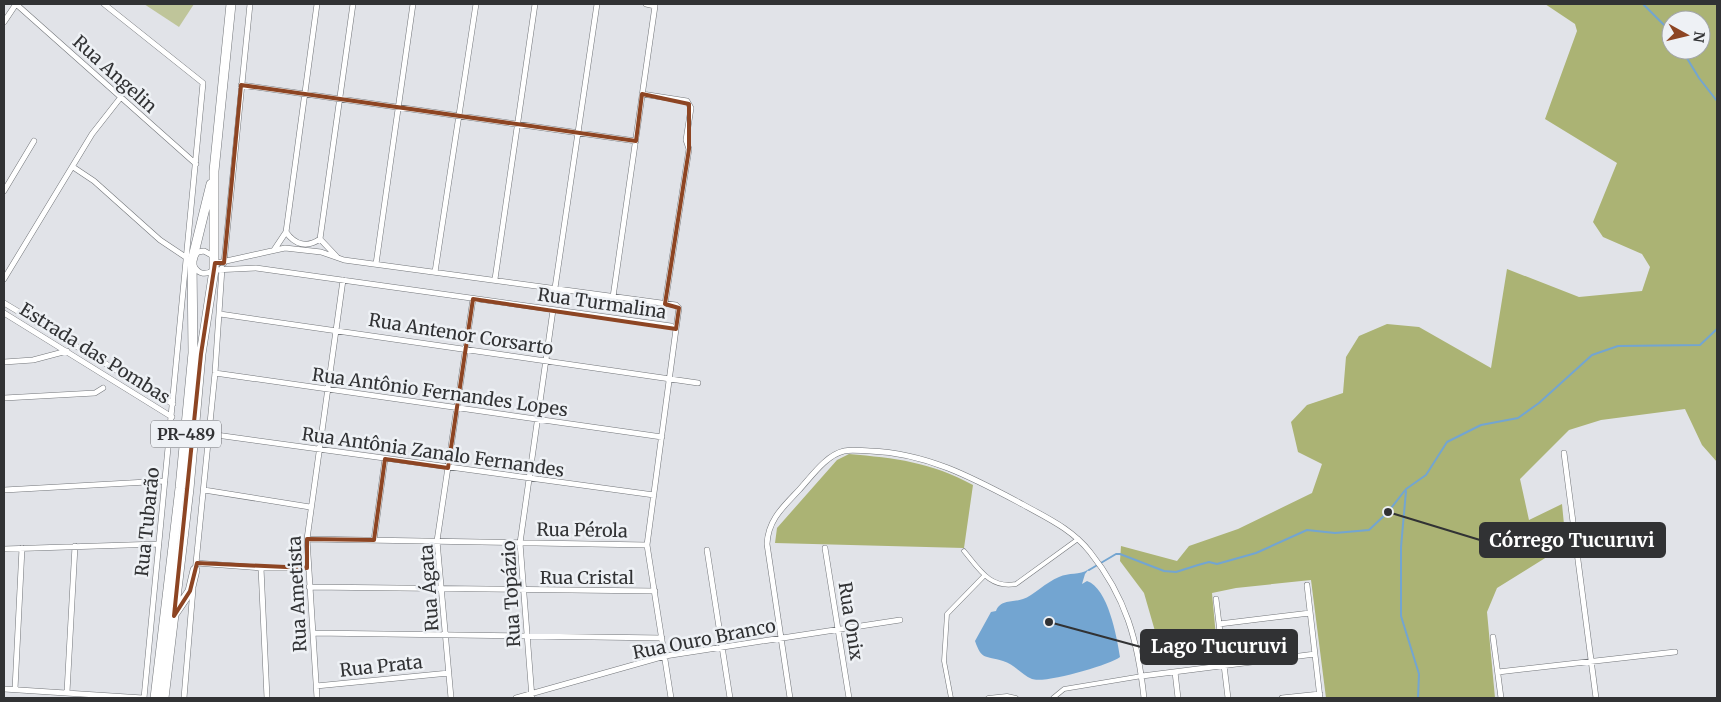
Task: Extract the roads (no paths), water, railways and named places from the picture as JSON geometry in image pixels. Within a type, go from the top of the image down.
[{"type":"main road","name":"PR-489","points":[[164,698],[201,354],[220,264],[214,171],[231,4]]},
{"type":"main road","name":"PR-489","points":[[155,698],[180,488],[193,353],[189,260],[214,171]]},
{"type":"main road","points":[[174,616],[190,590],[195,566]]},
{"type":"street","points":[[4,22],[16,4]]},
{"type":"street","name":"Rua Angelin","points":[[16,4],[196,164]]},
{"type":"street","name":"Rua Tubarão","points":[[104,4],[203,83],[189,260],[144,698]]},
{"type":"street","points":[[184,698],[220,314],[220,264],[250,4]]},
{"type":"street","points":[[274,251],[286,232],[317,4]]},
{"type":"street","points":[[286,232],[292,241],[302,245],[316,242],[320,239],[353,4]]},
{"type":"street","points":[[376,264],[413,4]]},
{"type":"street","points":[[435,272],[476,4]]},
{"type":"street","points":[[495,279],[535,4]]},
{"type":"street","points":[[555,288],[597,4]]},
{"type":"street","points":[[613,297],[655,6],[646,4]]},
{"type":"street","points":[[242,85],[636,141]]},
{"type":"street","points":[[642,94],[687,101],[691,108],[686,140],[689,149],[665,304]]},
{"type":"street","points":[[4,279],[92,134],[121,97]]},
{"type":"street","points":[[4,191],[34,141]]},
{"type":"street","points":[[73,167],[100,187],[160,240],[189,260],[195,269],[201,273],[220,264],[285,248],[301,249],[338,258],[376,264],[665,304],[679,308],[676,329]]},
{"type":"street","points":[[320,239],[338,258]]},
{"type":"street","points":[[189,260],[200,251],[211,253],[220,264]]},
{"type":"street","name":"Rua Turmalina","points":[[220,264],[671,326],[676,329],[647,545],[656,591],[671,698]]},
{"type":"street","name":"Rua Ametista","points":[[317,698],[306,539],[344,280]]},
{"type":"street","name":"Rua Ágata","points":[[451,698],[438,541],[473,299]]},
{"type":"street","points":[[4,303],[173,404]]},
{"type":"street","name":"Rua Topázio","points":[[532,696],[520,543],[553,310]]},
{"type":"street","name":"Estrada das Pombas","points":[[4,313],[67,352],[107,384],[172,417]]},
{"type":"street","name":"Rua Antenor Corsarto","points":[[220,314],[336,329],[698,383]]},
{"type":"street","points":[[4,362],[33,360],[67,352]]},
{"type":"street","name":"Rua Antônio Fernandes Lopes","points":[[215,373],[662,437]]},
{"type":"street","points":[[4,398],[95,393],[107,384]]},
{"type":"street","name":"Rua Antônia Zanalo Fernandes","points":[[208,434],[528,480],[654,495]]},
{"type":"street","points":[[790,698],[767,544],[770,524],[781,509],[833,455],[849,450],[898,453],[956,470],[1052,521],[1078,538],[1100,565],[1118,594],[1128,616],[1142,676],[1144,698]]},
{"type":"street","points":[[1564,452],[1596,698]]},
{"type":"street","points":[[374,540],[385,459]]},
{"type":"street","points":[[4,490],[166,481]]},
{"type":"street","points":[[204,490],[310,507]]},
{"type":"street","points":[[964,551],[984,576],[1004,586],[1016,584],[1078,538]]},
{"type":"street","name":"Rua Pérola","points":[[306,539],[647,545]]},
{"type":"street","points":[[4,549],[159,544]]},
{"type":"street","points":[[67,692],[75,546]]},
{"type":"street","points":[[15,689],[22,548]]},
{"type":"street","name":"Rua Onix","points":[[825,548],[849,698]]},
{"type":"street","points":[[707,550],[730,698]]},
{"type":"street","points":[[195,566],[307,568]]},
{"type":"street","points":[[261,568],[267,698]]},
{"type":"street","points":[[951,698],[944,661],[947,614],[984,576]]},
{"type":"street","points":[[1282,698],[1320,696],[1307,585]]},
{"type":"street","name":"Rua Cristal","points":[[309,588],[656,591]]},
{"type":"street","points":[[1216,599],[1228,698]]},
{"type":"street","points":[[1219,624],[1310,613]]},
{"type":"street","name":"Rua Ouro Branco","points":[[516,698],[532,696],[665,656],[900,620]]},
{"type":"street","points":[[313,633],[662,638]]},
{"type":"street","points":[[1493,637],[1501,698]]},
{"type":"street","points":[[1498,672],[1675,652]]},
{"type":"street","points":[[1053,698],[1064,689],[1142,676],[1315,654]]},
{"type":"street","points":[[1175,672],[1178,698]]},
{"type":"street","name":"Rua Prata","points":[[316,686],[449,673]]},
{"type":"street","points":[[4,689],[144,698]]},
{"type":"street","points":[[988,698],[1007,696],[1016,698]]},
{"type":"water","points":[[1089,569],[1085,574],[1082,584],[1087,581],[1094,585],[1101,593],[1114,626],[1120,657],[1104,665],[1077,673],[1039,680],[1032,679],[1007,662],[982,655],[975,641],[991,612],[996,611],[1004,603],[1027,597],[1059,577]]},
{"type":"waterway","points":[[1643,4],[1661,22]]},
{"type":"waterway","points":[[1688,60],[1717,101]]},
{"type":"waterway","points":[[1089,570],[1116,554],[1120,554],[1164,571],[1176,572],[1209,562],[1217,564],[1256,553],[1307,530],[1335,533],[1369,530],[1388,512],[1406,489],[1426,475],[1447,442],[1481,425],[1518,418],[1539,403],[1592,355],[1618,346],[1700,345],[1717,329]]},
{"type":"waterway","points":[[1406,491],[1401,547],[1401,616],[1419,674],[1418,698]]},
{"type":"place","name":"Córrego Tucuruvi","points":[[1388,512]]},
{"type":"place","name":"Lago Tucuruvi","points":[[1049,622]]}]
